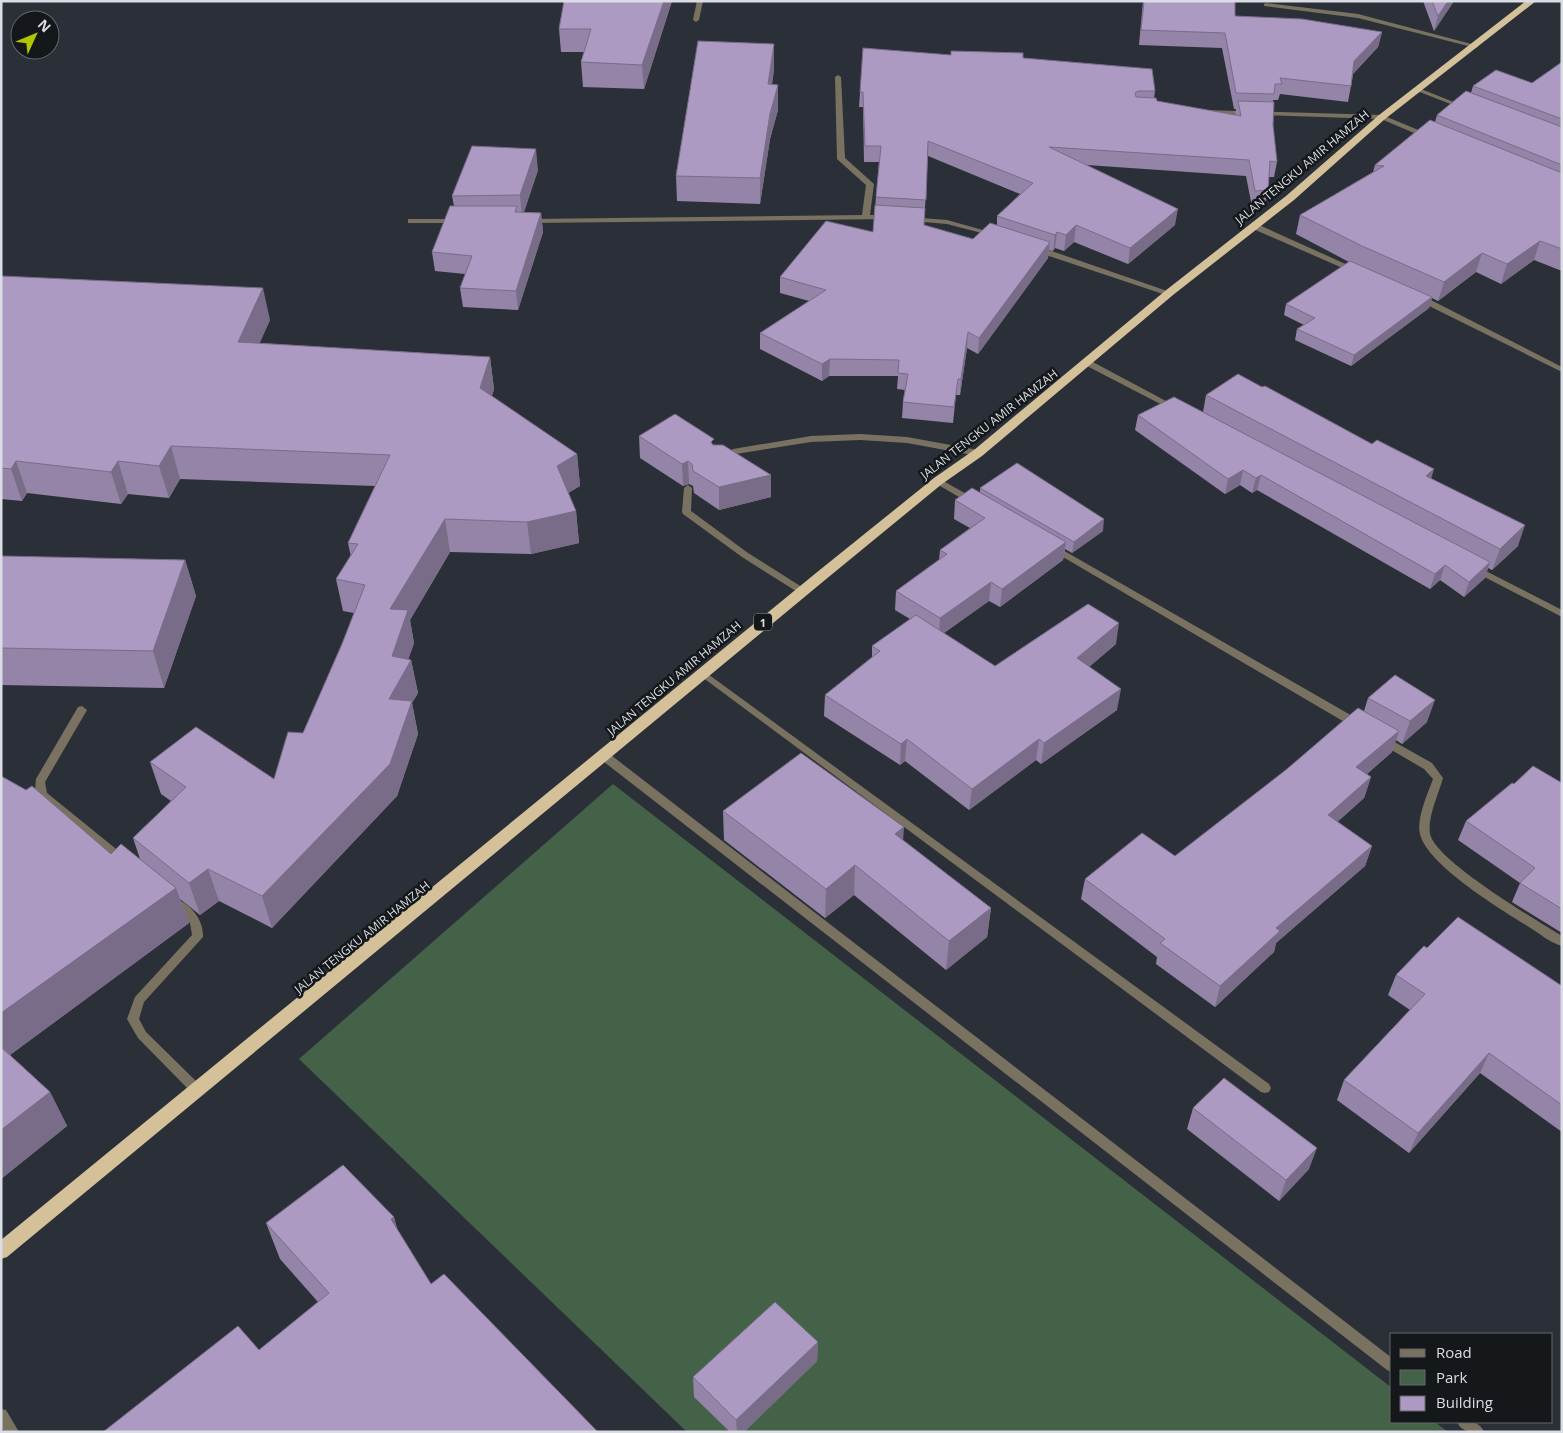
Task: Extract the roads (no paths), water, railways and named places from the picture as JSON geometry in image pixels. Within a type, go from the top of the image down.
[{"type":"highway","name":"JALAN TENGKU AMIR HAMZAH","points":[[1,1251],[701,672],[938,481],[978,453],[1088,363],[1169,293],[1254,226],[1382,117],[1532,1]]},
{"type":"street","points":[[696,20],[700,1]]},
{"type":"street","points":[[1266,6],[1358,16],[1476,46]]},
{"type":"street","points":[[838,77],[841,159],[870,184],[866,216]]},
{"type":"street","points":[[1419,90],[1471,110]]},
{"type":"street","points":[[1196,111],[1382,117],[1436,139]]},
{"type":"street","points":[[520,221],[824,219],[866,216],[895,218]]},
{"type":"street","points":[[904,218],[954,224],[1006,238]]},
{"type":"street","points":[[411,221],[470,221]]},
{"type":"street","points":[[1254,226],[1363,273]]},
{"type":"street","points":[[1024,245],[1169,293]]},
{"type":"street","points":[[1408,293],[1562,370]]},
{"type":"street","points":[[1088,363],[1184,413]]},
{"type":"street","points":[[718,464],[733,452],[811,439],[850,437],[907,440],[978,453]]},
{"type":"street","points":[[938,481],[981,506]]},
{"type":"street","points":[[688,488],[686,512],[745,555],[802,591]]},
{"type":"street","points":[[1040,540],[1428,766],[1435,772],[1438,778],[1424,827],[1425,836],[1431,847],[1444,862],[1474,884],[1562,942]]},
{"type":"street","points":[[1464,562],[1562,614]]},
{"type":"street","points":[[701,672],[1265,1088]]},
{"type":"street","points":[[82,710],[40,782],[40,790],[43,796],[135,870]]},
{"type":"street","points":[[603,755],[1390,1364]]},
{"type":"street","points":[[165,895],[195,920],[199,927],[197,936],[139,1000],[133,1019],[142,1035],[197,1090]]},
{"type":"street","points":[[1,1414],[12,1432]]},
{"type":"street","points":[[1465,1423],[1477,1432]]}]
